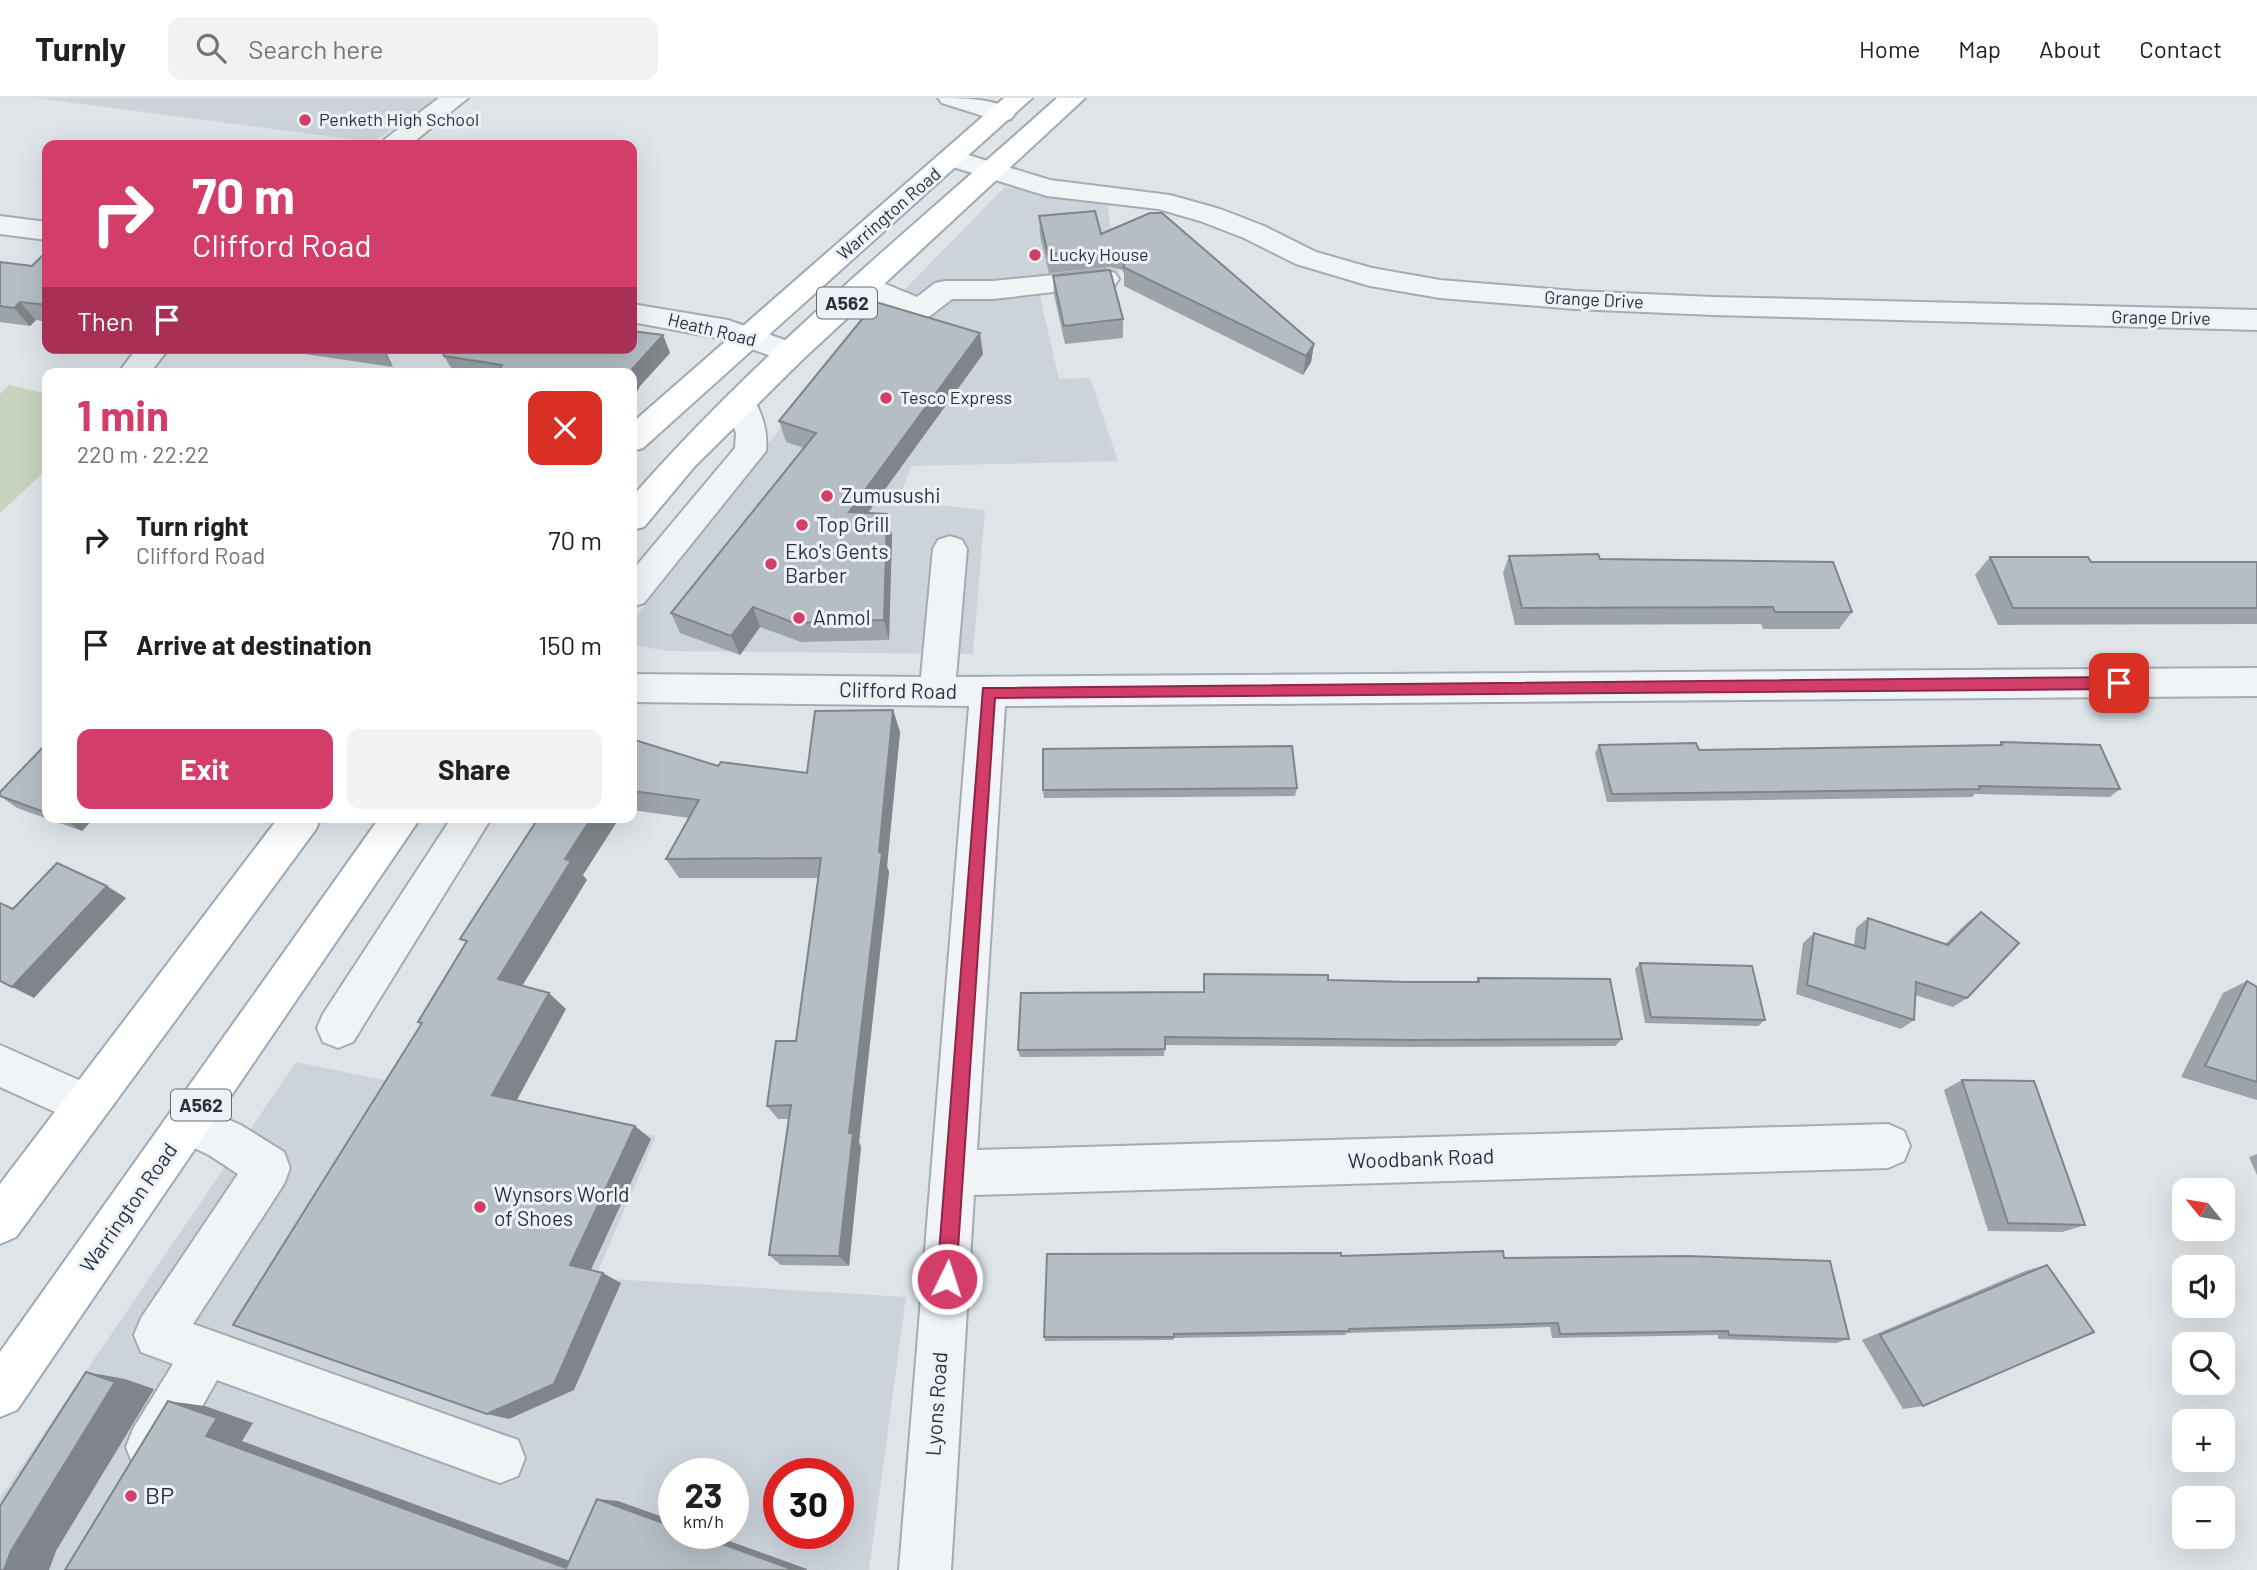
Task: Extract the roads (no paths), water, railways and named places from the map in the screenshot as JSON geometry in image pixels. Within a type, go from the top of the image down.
[{"type":"main road","name":"Warrington Road","points":[[637,512],[684,458],[740,402],[1072,98]]},
{"type":"main road","name":"Warrington Road","points":[[638,428],[749,336],[1010,106]]},
{"type":"main road","points":[[0,1221],[298,823]]},
{"type":"main road","name":"Warrington Road","points":[[0,1393],[398,823]]},
{"type":"street","points":[[400,140],[455,98]]},
{"type":"street","points":[[951,98],[1010,106]]},
{"type":"street","name":"Grange Drive","points":[[952,158],[1061,190],[1160,201],[1221,219],[1306,258],[1370,277],[1440,289],[1575,300],[1713,306],[2257,320]]},
{"type":"street","points":[[0,225],[42,230]]},
{"type":"street","points":[[866,287],[920,310],[945,290],[993,290],[1111,279]]},
{"type":"street","name":"Heath Road","points":[[637,314],[688,321],[749,336],[791,354]]},
{"type":"street","points":[[637,588],[750,451],[752,433],[740,402]]},
{"type":"street","points":[[937,692],[950,549]]},
{"type":"street","name":"Clifford Road","points":[[637,688],[988,692],[2257,682]]},
{"type":"street","name":"Lyons Road","points":[[925,1570],[988,692]]},
{"type":"street","points":[[338,1028],[468,823]]},
{"type":"street","points":[[0,1065],[86,1105]]},
{"type":"street","points":[[188,1123],[225,1140],[268,1168],[158,1335],[500,1458]]},
{"type":"street","name":"Woodbank Road","points":[[954,1172],[1888,1146]]},
{"type":"street","points":[[125,1490],[207,1352]]},
{"type":"place","name":"Penketh High School","points":[[305,120]]},
{"type":"place","name":"Lucky House","points":[[1035,255]]},
{"type":"place","name":"Tesco Express","points":[[886,398]]},
{"type":"place","name":"Zumusushi","points":[[827,496]]},
{"type":"place","name":"Top Grill","points":[[802,525]]},
{"type":"place","name":"Eko's Gents Barber","points":[[771,564]]},
{"type":"place","name":"Anmol","points":[[799,618]]},
{"type":"place","name":"Wynsors World of Shoes","points":[[480,1207]]},
{"type":"place","name":"BP","points":[[131,1496]]}]
